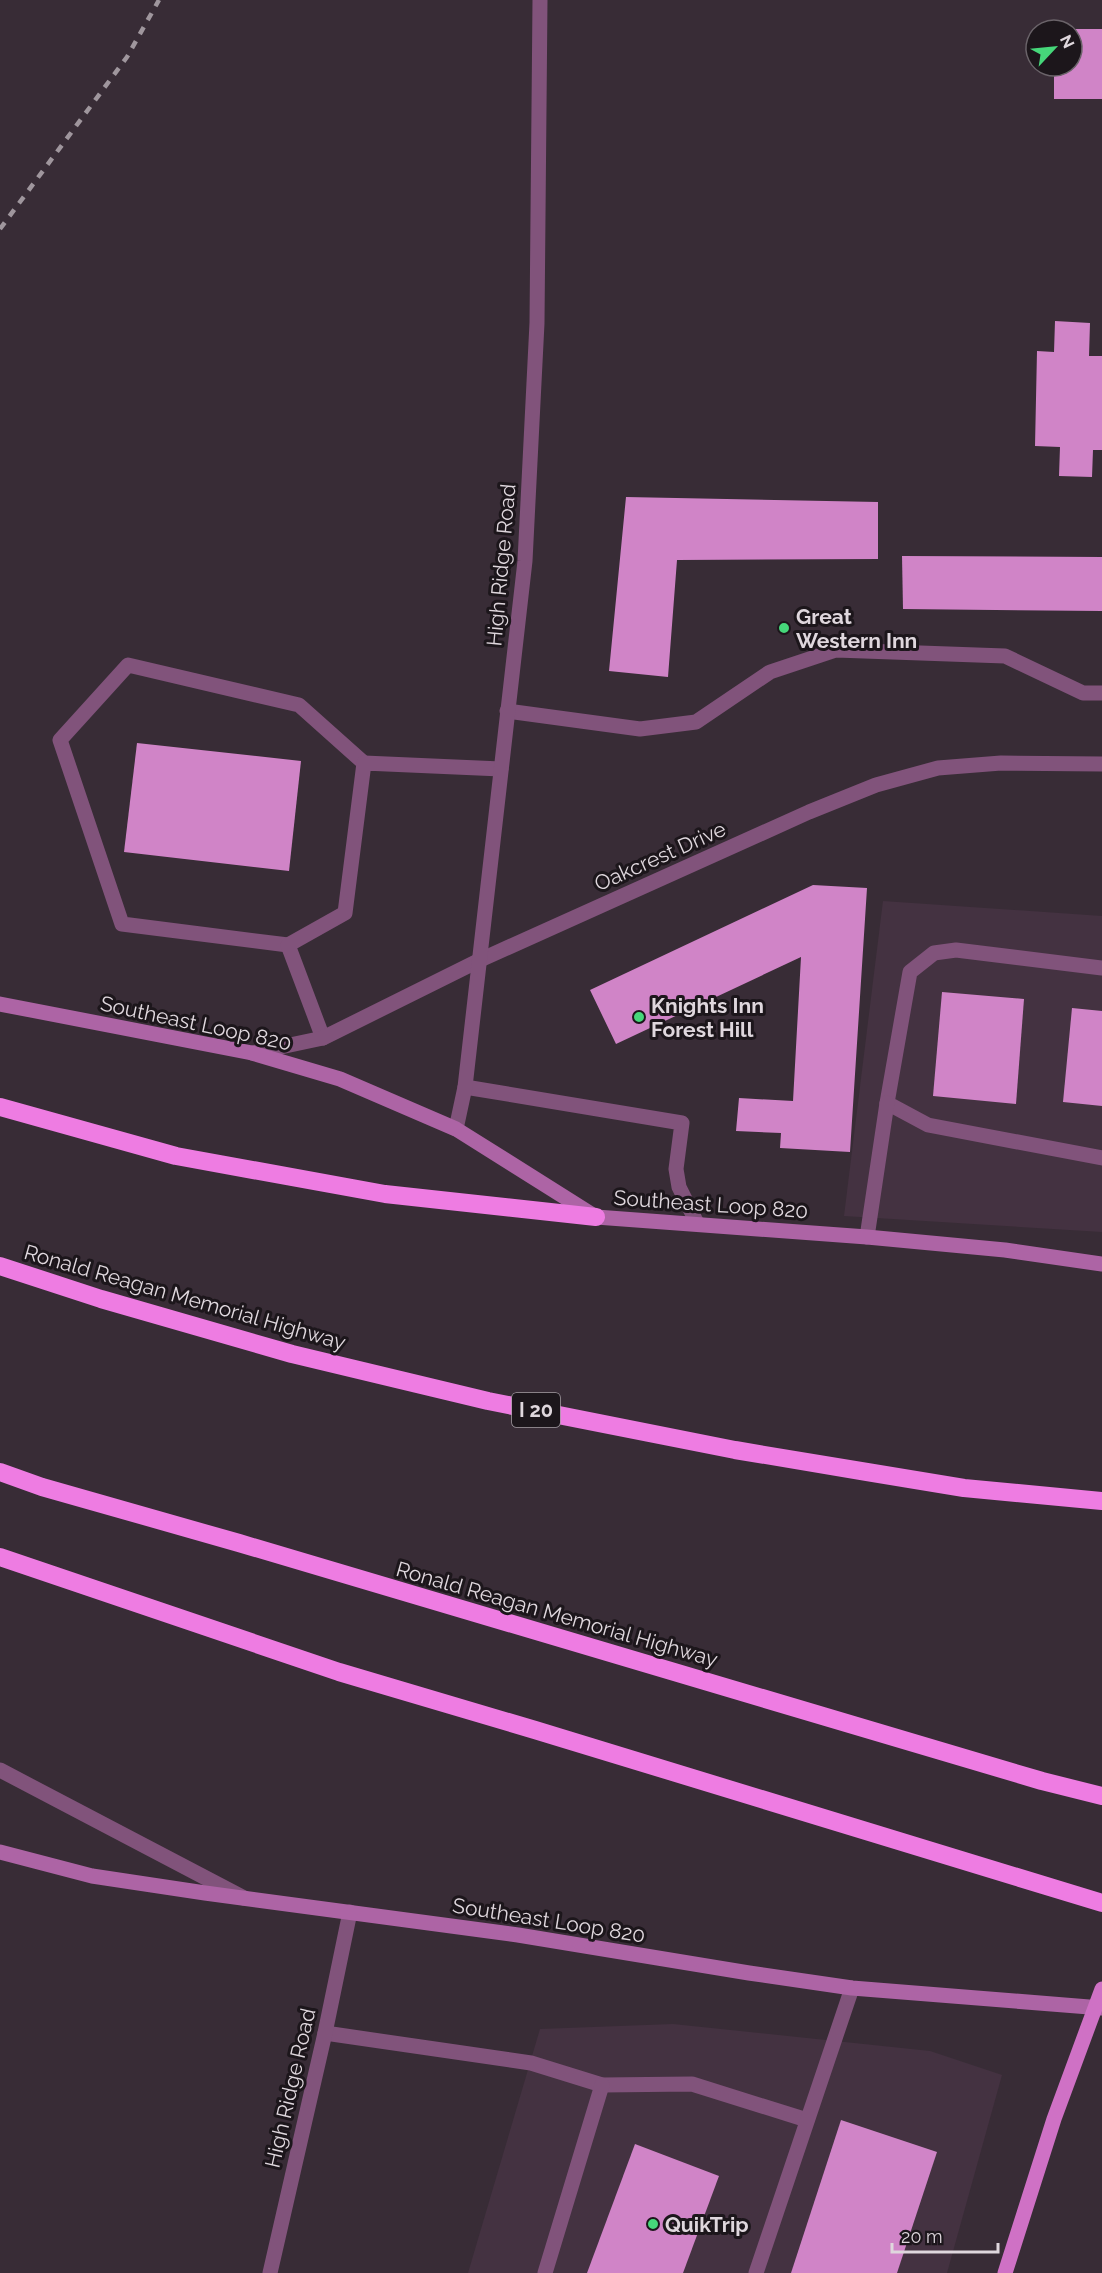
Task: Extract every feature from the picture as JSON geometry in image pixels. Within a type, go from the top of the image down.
[{"type":"highway","points":[[0,1107],[176,1156],[386,1194],[596,1217]]},
{"type":"highway","name":"Ronald Reagan Memorial Highway","points":[[0,1266],[101,1299],[292,1354],[488,1401],[735,1450],[964,1488],[1093,1500]]},
{"type":"highway","name":"Ronald Reagan Memorial Highway","points":[[0,1472],[42,1487],[250,1546],[1042,1781],[1102,1796]]},
{"type":"highway","points":[[0,1557],[339,1672],[525,1726],[1102,1903]]},
{"type":"main road","name":"Southeast Loop 820","points":[[0,1004],[252,1053],[340,1079],[456,1129],[596,1217],[867,1237],[1005,1250],[1102,1264]]},
{"type":"main road","name":"Southeast Loop 820","points":[[0,1852],[92,1876],[518,1935],[852,1988],[1099,2008]]},
{"type":"main road","points":[[1005,2273],[1054,2119],[1099,2008],[1102,1989]]},
{"type":"street","name":"High Ridge Road","points":[[456,1129],[465,1087],[525,561],[537,323],[540,0]]},
{"type":"street","points":[[507,711],[640,729],[696,722],[770,672],[837,650],[1005,656],[1083,693],[1102,693]]},
{"type":"street","points":[[364,763],[345,913],[288,945],[122,924],[60,740],[128,665],[299,705],[364,763],[501,770]]},
{"type":"street","name":"Oakcrest Drive","points":[[252,1053],[323,1038],[478,961],[809,812],[876,785],[938,768],[1001,763],[1102,764]]},
{"type":"street","points":[[288,945],[323,1038]]},
{"type":"street","points":[[867,1237],[910,972],[934,953],[956,950],[1102,968]]},
{"type":"street","points":[[465,1087],[682,1123],[676,1168],[679,1187],[698,1223]]},
{"type":"street","points":[[887,1103],[928,1125],[1102,1158]]},
{"type":"street","points":[[0,1770],[246,1899]]},
{"type":"street","name":"High Ridge Road","points":[[270,2273],[350,1912]]},
{"type":"street","points":[[756,2273],[852,1988]]},
{"type":"street","points":[[325,2033],[531,2063],[602,2085],[692,2084],[807,2120]]},
{"type":"street","points":[[545,2273],[602,2085]]},
{"type":"shaded area","points":[[883,901],[1102,916],[1102,1232],[844,1216]]},
{"type":"shaded area","points":[[673,2024],[930,2051],[1002,2075],[947,2273],[468,2273],[540,2029]]},
{"type":"building","points":[[1084,29],[1102,29],[1102,99],[1054,99],[1054,78],[1084,78]]},
{"type":"building","points":[[1055,321],[1090,323],[1089,356],[1102,356],[1102,450],[1093,450],[1092,477],[1059,476],[1060,447],[1035,446],[1037,351],[1054,352]]},
{"type":"building","points":[[626,497],[878,502],[878,559],[677,560],[668,677],[609,671]]},
{"type":"building","points":[[902,556],[1102,557],[1102,611],[903,609]]},
{"type":"building","points":[[137,743],[301,761],[289,871],[124,852]]},
{"type":"building","name":"Knights Inn Forest Hill","points":[[813,885],[867,888],[850,1152],[780,1148],[781,1133],[736,1131],[739,1098],[793,1101],[801,957],[616,1044],[590,990]]},
{"type":"building","points":[[942,992],[1024,999],[1016,1104],[933,1096]]},
{"type":"building","points":[[1072,1008],[1102,1011],[1102,1106],[1063,1102]]},
{"type":"building","name":"QuikTrip","points":[[841,2120],[937,2152],[897,2273],[791,2273]]},
{"type":"building","name":"QuikTrip","points":[[635,2144],[719,2176],[683,2273],[587,2273]]},
{"type":"railway","points":[[0,229],[127,57],[159,0]]},
{"type":"place","name":"Great Western Inn","points":[[784,628]]},
{"type":"place","name":"Knights Inn Forest Hill","points":[[639,1017]]},
{"type":"place","name":"QuikTrip","points":[[653,2224]]}]
